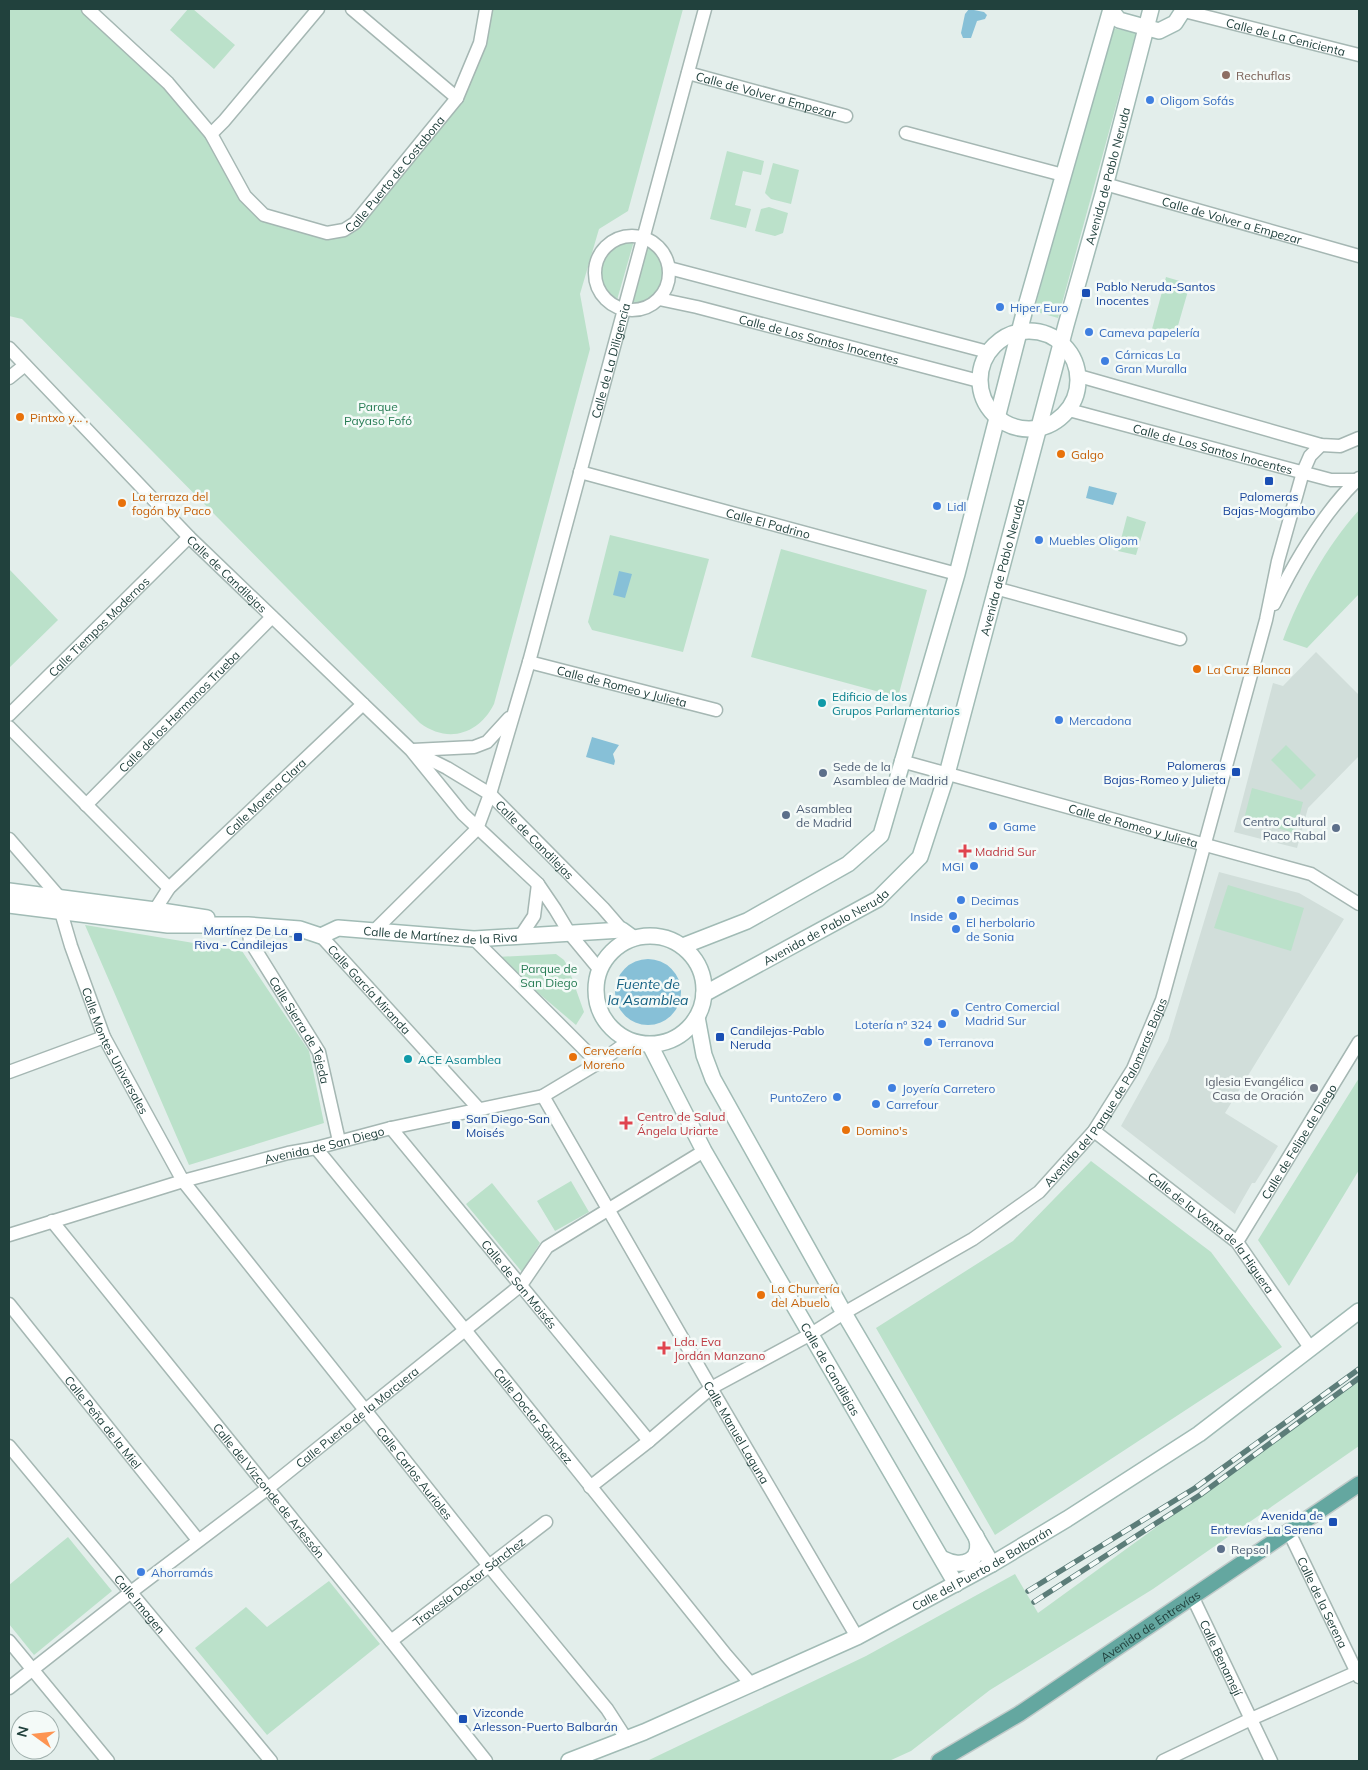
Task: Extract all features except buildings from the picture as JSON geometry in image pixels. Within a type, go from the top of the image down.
[{"type":"main road","name":"Avenida de Entrevías","points":[[939,1761],[1019,1714],[1359,1484]]},
{"type":"street","name":"Calle Puerto de Costabona","points":[[88,9],[168,83],[211,134],[245,196],[264,216],[327,233],[344,230],[355,223],[457,98],[480,43],[486,9]]},
{"type":"street","points":[[211,134],[318,9]]},
{"type":"street","points":[[352,9],[457,98]]},
{"type":"street","name":"Calle de La Diligencia","points":[[374,931],[477,829],[490,794],[528,662],[705,9]]},
{"type":"street","points":[[1111,9],[1119,20],[1159,31],[1175,23],[1184,10]]},
{"type":"street","points":[[683,946],[747,921],[848,864],[881,835],[957,574],[1019,331],[1111,9]]},
{"type":"street","name":"Avenida de Pablo Neruda","points":[[704,994],[878,900],[920,857],[946,774],[1151,9]]},
{"type":"street","name":"Calle de La Cenicienta","points":[[1184,10],[1359,55]]},
{"type":"street","name":"Calle de Volver a Empezar","points":[[688,72],[846,116]]},
{"type":"street","points":[[906,133],[1064,175]]},
{"type":"street","name":"Calle de Volver a Empezar","points":[[1105,184],[1359,256]]},
{"type":"street","points":[[632,236],[653,242],[666,258],[669,268],[669,279],[659,299],[651,305],[632,310],[623,309],[608,300],[598,286],[596,274],[597,263],[602,252],[620,238],[632,236]]},
{"type":"street","points":[[669,268],[988,352]]},
{"type":"street","name":"Calle de Los Santos Inocentes","points":[[659,299],[697,307],[979,381]]},
{"type":"street","points":[[1019,331],[1042,332],[1061,342],[1074,359],[1079,376],[1077,394],[1069,410],[1055,423],[1038,429],[1016,428],[997,419],[984,401],[979,381],[981,366],[988,352],[1000,339],[1019,331]]},
{"type":"street","name":"Calle de Candilejas","points":[[9,348],[189,537],[411,750],[462,814],[538,884],[556,909],[570,934],[599,969]]},
{"type":"street","points":[[9,378],[25,365]]},
{"type":"street","points":[[1079,376],[1321,445],[1340,446],[1359,438]]},
{"type":"street","name":"Calle de Los Santos Inocentes","points":[[1069,410],[1332,480],[1358,479]]},
{"type":"street","name":"Avenida del Parque de Palomeras Bajas","points":[[711,1388],[811,1334],[844,1313],[974,1239],[1039,1192],[1094,1131],[1133,1069],[1162,1000],[1266,620],[1278,561],[1304,472],[1310,456],[1321,445]]},
{"type":"street","name":"Calle El Padrino","points":[[580,472],[957,574]]},
{"type":"street","name":"Avenida del Parque de Palomeras Bajas","points":[[1266,620],[1293,566],[1332,508],[1358,479]]},
{"type":"street","name":"Calle Tiempos Modernos","points":[[9,715],[189,537]]},
{"type":"street","points":[[995,588],[1180,639]]},
{"type":"street","name":"Calle de los Hermanos Trueba","points":[[86,805],[272,617]]},
{"type":"street","name":"Calle de Romeo y Julieta","points":[[528,662],[716,710]]},
{"type":"street","name":"Calle Morena Clara","points":[[147,923],[169,888],[363,704]]},
{"type":"street","name":"Calle de La Diligencia","points":[[411,750],[474,747],[487,742],[514,712]]},
{"type":"street","points":[[9,727],[169,888]]},
{"type":"street","name":"Calle de Candilejas","points":[[411,750],[447,768],[490,794],[627,934]]},
{"type":"street","name":"Calle de Romeo y Julieta","points":[[901,761],[1310,874],[1359,904]]},
{"type":"street","points":[[9,839],[60,905],[155,910],[248,925],[300,929],[322,936]]},
{"type":"street","points":[[520,937],[534,916],[538,884]]},
{"type":"street","points":[[10,896],[60,905],[105,919],[168,926],[248,925]]},
{"type":"street","name":"Calle Montes Universales","points":[[60,905],[71,946],[104,1037],[183,1181]]},
{"type":"street","name":"Calle Sierra de Tejeda","points":[[248,925],[250,941],[319,1052],[339,1141]]},
{"type":"street","name":"Calle de Martínez de la Riva","points":[[322,936],[338,928],[474,939],[570,934],[627,934]]},
{"type":"street","points":[[627,934],[655,935],[672,940],[683,946],[700,968],[704,994],[703,1005],[697,1017],[683,1034],[669,1041],[650,1045],[629,1041],[612,1030],[600,1013],[595,990],[599,969],[610,952],[627,934]]},
{"type":"street","name":"Calle García Miranda","points":[[322,936],[479,1108]]},
{"type":"street","points":[[474,939],[598,1062]]},
{"type":"street","points":[[697,1017],[704,1055],[713,1079],[844,1313],[992,1564]]},
{"type":"street","points":[[9,1072],[104,1037]]},
{"type":"street","name":"Avenida de San Diego","points":[[9,1235],[183,1181],[288,1153],[316,1148],[391,1128],[454,1116],[479,1108],[543,1096],[629,1041]]},
{"type":"street","name":"Calle de Felipe de Diego","points":[[1237,1242],[1359,1042]]},
{"type":"street","name":"Calle de Candilejas","points":[[650,1045],[704,1151],[956,1584]]},
{"type":"street","name":"Calle Manuel Laguna","points":[[543,1096],[857,1637]]},
{"type":"street","name":"Calle de San Moisés","points":[[391,1128],[649,1441]]},
{"type":"street","name":"Calle de la Venta de la Higuera","points":[[1094,1131],[1237,1242],[1311,1349]]},
{"type":"street","name":"Calle Doctor Sánchez","points":[[316,1148],[751,1684]]},
{"type":"street","name":"Calle Puerto de la Morcuera","points":[[9,1688],[198,1540],[267,1489],[521,1285],[547,1247],[704,1151]]},
{"type":"street","name":"Calle Carlos Aurioles","points":[[183,1181],[490,1566],[607,1709],[627,1740]]},
{"type":"street","name":"Calle del Vizconde de Arlessón","points":[[52,1221],[486,1761]]},
{"type":"street","name":"Calle Peña de la Miel","points":[[9,1304],[198,1540]]},
{"type":"street","name":"Calle del Puerto de Balbarán","points":[[569,1761],[627,1740],[857,1637],[992,1564],[1067,1520],[1199,1434],[1359,1311]]},
{"type":"street","points":[[590,1487],[649,1441],[711,1388]]},
{"type":"street","name":"Calle Imagen","points":[[9,1446],[271,1761]]},
{"type":"street","name":"Travesía Doctor Sánchez","points":[[391,1641],[546,1522]]},
{"type":"street","name":"Calle de la Serena","points":[[1251,1719],[1358,1674],[1289,1532]]},
{"type":"street","points":[[943,1560],[959,1565],[969,1561],[978,1547],[976,1536]]},
{"type":"street","name":"Calle Benamejí","points":[[1193,1598],[1271,1761]]},
{"type":"street","points":[[9,1641],[108,1761]]},
{"type":"street","points":[[1163,1761],[1251,1719]]},
{"type":"shaded area","points":[[1316,652],[1359,695],[1359,756],[1308,808],[1297,848],[1234,832],[1273,683],[1283,686]]},
{"type":"shaded area","points":[[1219,872],[1299,893],[1344,919],[1225,1113],[1278,1146],[1255,1183],[1252,1183],[1235,1214],[1121,1126],[1168,1041]]},
{"type":"green space","name":"Parque Payaso Fofó","points":[[9,9],[88,9],[168,83],[264,215],[344,230],[457,98],[486,9],[683,9],[628,211],[599,229],[580,294],[590,349],[494,704],[480,723],[471,729],[462,733],[441,733],[420,723],[22,319],[9,316]]},
{"type":"green space","points":[[188,9],[193,9],[235,45],[214,69],[170,30]]},
{"type":"green space","points":[[1112,28],[1136,33],[1058,318],[1034,311]]},
{"type":"green space","points":[[727,151],[764,161],[761,175],[743,171],[735,205],[751,209],[746,228],[710,219]]},
{"type":"green space","points":[[773,163],[799,170],[791,204],[771,199],[765,193]]},
{"type":"green space","points":[[769,207],[788,213],[783,233],[775,236],[755,231],[761,209]]},
{"type":"green space","points":[[623,241],[634,241],[617,300],[608,294],[602,286],[600,269],[607,253]]},
{"type":"green space","points":[[647,246],[654,249],[663,261],[664,276],[659,290],[654,296],[648,301],[635,305],[631,303]]},
{"type":"green space","points":[[1166,277],[1190,284],[1175,336],[1152,329]]},
{"type":"green space","points":[[1359,510],[1359,594],[1307,648],[1283,640],[1297,605],[1315,572],[1336,539]]},
{"type":"green space","points":[[1127,516],[1146,522],[1136,555],[1118,551]]},
{"type":"green space","points":[[610,535],[709,559],[683,652],[592,630],[588,622]]},
{"type":"green space","points":[[781,549],[927,590],[898,697],[751,657]]},
{"type":"green space","points":[[9,569],[58,620],[9,668]]},
{"type":"green space","points":[[1286,745],[1316,775],[1301,790],[1271,760]]},
{"type":"green space","points":[[1252,788],[1303,802],[1295,833],[1244,819]]},
{"type":"green space","points":[[1228,885],[1304,908],[1291,951],[1214,928]]},
{"type":"green space","points":[[85,925],[242,951],[309,1051],[324,1123],[189,1165]]},
{"type":"green space","name":"Parque de San Diego","points":[[556,954],[564,960],[568,967],[584,1012],[576,1025],[496,957]]},
{"type":"green space","points":[[1359,1078],[1359,1170],[1289,1286],[1258,1240]]},
{"type":"green space","points":[[1091,1161],[1211,1252],[1282,1347],[995,1535],[876,1328],[1013,1241]]},
{"type":"green space","points":[[571,1181],[589,1212],[555,1231],[537,1201]]},
{"type":"green space","points":[[492,1183],[540,1243],[522,1272],[466,1204]]},
{"type":"green space","points":[[1359,1380],[1359,1446],[1153,1589],[990,1690],[911,1751],[889,1761],[647,1761],[866,1656],[1015,1574],[1038,1613]]},
{"type":"green space","points":[[68,1537],[112,1591],[34,1655],[9,1624],[9,1585]]},
{"type":"green space","points":[[329,1581],[380,1644],[267,1735],[195,1648],[246,1607],[267,1627]]},
{"type":"water","points":[[969,9],[984,12],[987,15],[985,19],[977,21],[971,38],[963,38],[961,33],[965,14]]},
{"type":"water","points":[[1089,486],[1117,493],[1113,505],[1086,498]]},
{"type":"water","points":[[619,571],[632,574],[625,598],[613,595]]},
{"type":"water","points":[[592,737],[619,745],[613,754],[614,765],[586,757]]},
{"type":"water","name":"Fuente de la Asamblea","points":[[648,959],[660,962],[671,969],[678,980],[681,992],[678,1004],[671,1015],[660,1022],[648,1025],[636,1022],[625,1015],[618,1004],[615,992],[618,980],[625,969],[636,962]]},
{"type":"railway","points":[[1028,1591],[1195,1488],[1359,1369]]},
{"type":"railway","points":[[1034,1602],[1200,1495],[1359,1378]]},
{"type":"place","name":"Rechuflas","points":[[1226,75]]},
{"type":"place","name":"Oligom Sofás","points":[[1150,100]]},
{"type":"place","name":"Pablo Neruda-Santos Inocentes","points":[[1086,293]]},
{"type":"place","name":"Hiper Euro","points":[[1000,307]]},
{"type":"place","name":"Cameva papelería","points":[[1089,332]]},
{"type":"place","name":"Cárnicas La Gran Muralla","points":[[1105,361]]},
{"type":"place","name":"Pintxo y... ,","points":[[20,417]]},
{"type":"place","name":"Galgo","points":[[1061,454]]},
{"type":"place","name":"Palomeras Bajas-Mogambo","points":[[1269,481]]},
{"type":"place","name":"La terraza del fogón by Paco","points":[[122,503]]},
{"type":"place","name":"Lidl","points":[[937,506]]},
{"type":"place","name":"Muebles Oligom","points":[[1039,540]]},
{"type":"place","name":"La Cruz Blanca","points":[[1197,669]]},
{"type":"place","name":"Edificio de los Grupos Parlamentarios","points":[[822,703]]},
{"type":"place","name":"Mercadona","points":[[1059,720]]},
{"type":"place","name":"Palomeras Bajas-Romeo y Julieta","points":[[1236,772]]},
{"type":"place","name":"Sede de la Asamblea de Madrid","points":[[823,773]]},
{"type":"place","name":"Asamblea de Madrid","points":[[786,815]]},
{"type":"place","name":"Game","points":[[993,826]]},
{"type":"place","name":"Centro Cultural Paco Rabal","points":[[1336,828]]},
{"type":"place","name":"Madrid Sur","points":[[965,851]]},
{"type":"place","name":"MGI","points":[[974,866]]},
{"type":"place","name":"Decimas","points":[[961,900]]},
{"type":"place","name":"Inside","points":[[953,916]]},
{"type":"place","name":"El herbolario de Sonia","points":[[956,929]]},
{"type":"place","name":"Martínez De La Riva - Candilejas","points":[[298,937]]},
{"type":"place","name":"Centro Comercial Madrid Sur","points":[[955,1013]]},
{"type":"place","name":"Lotería nº 324","points":[[942,1024]]},
{"type":"place","name":"Candilejas-Pablo Neruda","points":[[720,1037]]},
{"type":"place","name":"Terranova","points":[[928,1042]]},
{"type":"place","name":"Cervecería Moreno","points":[[573,1057]]},
{"type":"place","name":"ACE Asamblea","points":[[408,1059]]},
{"type":"place","name":"Joyería Carretero","points":[[892,1088]]},
{"type":"place","name":"Iglesia Evangélica Casa de Oración","points":[[1314,1088]]},
{"type":"place","name":"PuntoZero","points":[[837,1097]]},
{"type":"place","name":"Carrefour","points":[[876,1104]]},
{"type":"place","name":"Centro de Salud Ángela Uriarte","points":[[626,1123]]},
{"type":"place","name":"San Diego-San Moisés","points":[[456,1125]]},
{"type":"place","name":"Domino's","points":[[846,1130]]},
{"type":"place","name":"La Churrería del Abuelo","points":[[761,1295]]},
{"type":"place","name":"Lda. Eva Jordán Manzano","points":[[664,1348]]},
{"type":"place","name":"Avenida de Entrevías-La Serena","points":[[1333,1522]]},
{"type":"place","name":"Repsol","points":[[1221,1549]]},
{"type":"place","name":"Ahorramás","points":[[141,1572]]},
{"type":"place","name":"Vizconde Arlesson-Puerto Balbarán","points":[[463,1719]]}]
